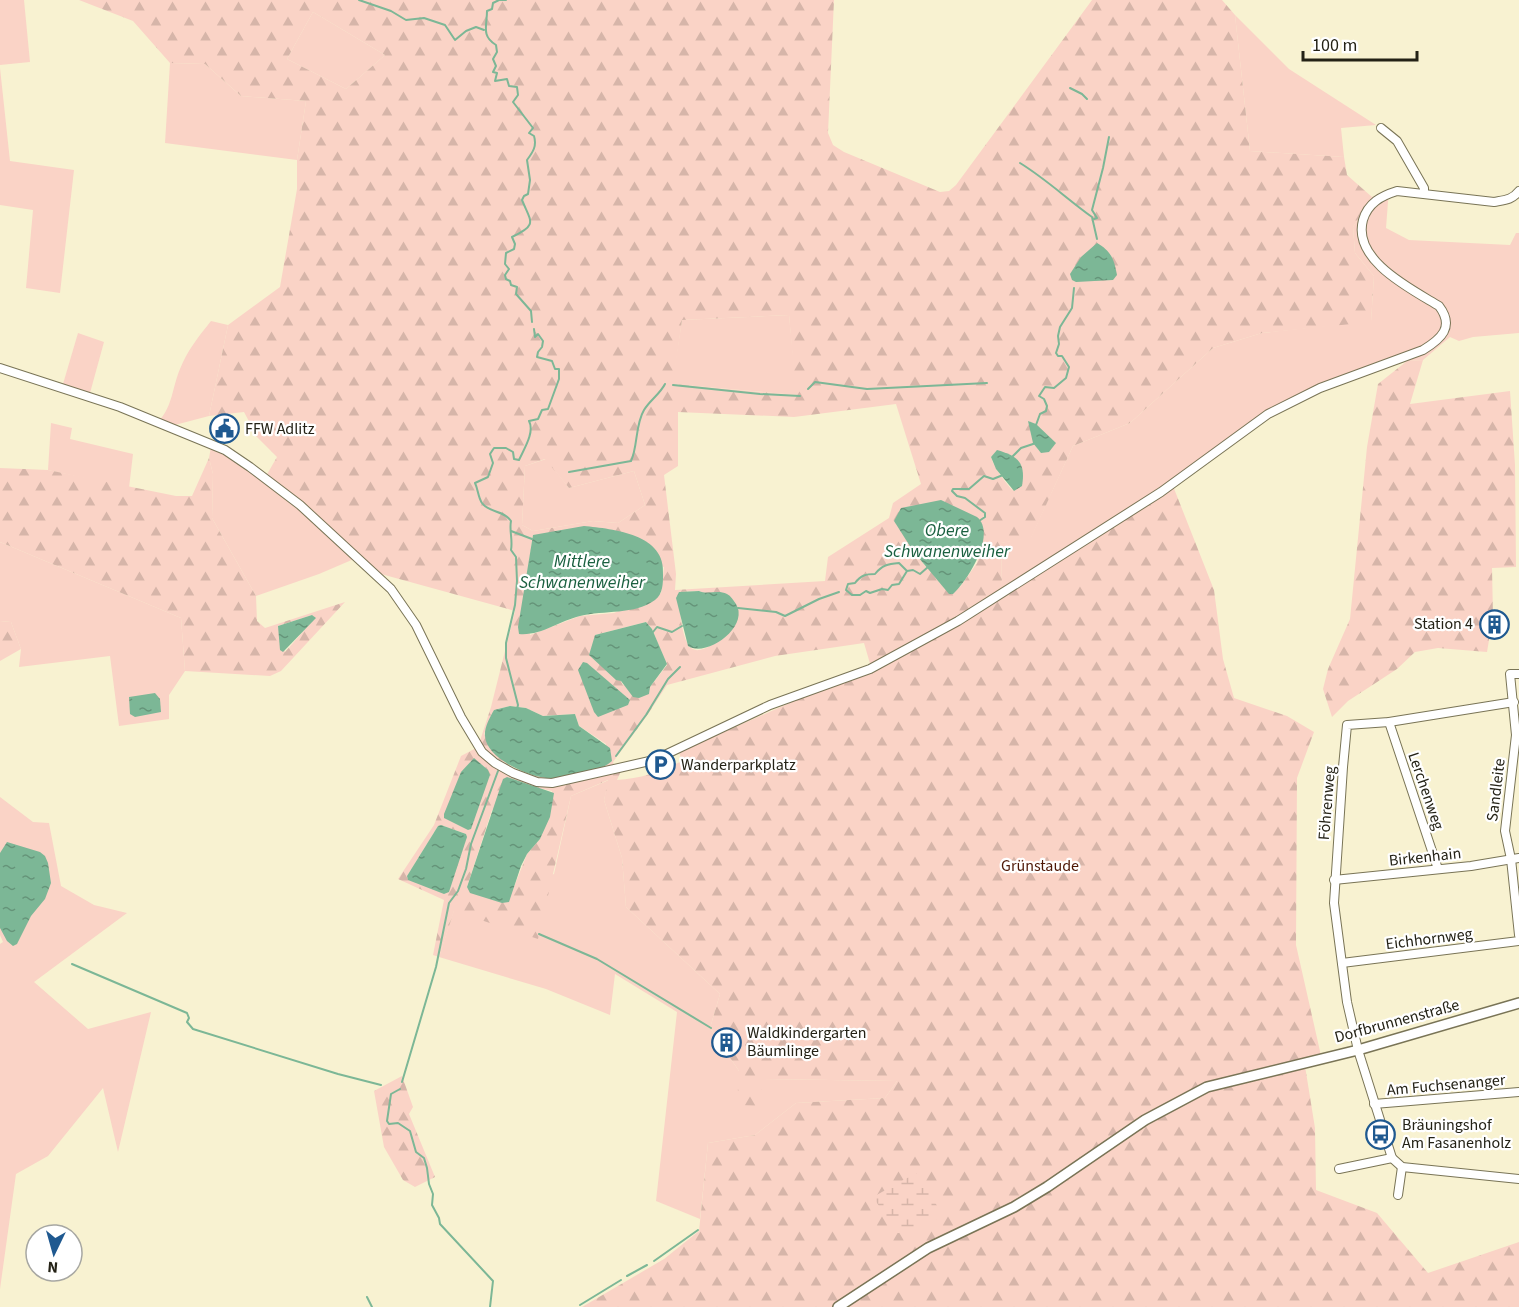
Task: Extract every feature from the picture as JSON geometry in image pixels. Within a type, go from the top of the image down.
[{"type":"street","points":[[1381,128],[1397,141],[1424,188],[1424,193]]},
{"type":"street","points":[[0,368],[120,407],[225,450],[250,467],[300,506],[391,590],[416,625],[461,717],[482,752],[502,767],[527,778],[544,782],[562,782],[654,760],[770,705],[870,669],[958,621],[1161,492],[1268,414],[1320,388],[1423,350],[1436,342],[1445,331],[1447,323],[1445,314],[1439,306],[1383,269],[1364,246],[1362,228],[1370,207],[1383,195],[1397,191],[1494,202],[1514,197],[1519,192]]},
{"type":"street","name":"Sandleite","points":[[1515,674],[1516,735],[1504,831],[1515,858],[1519,935]]},
{"type":"street","name":"Föhrenweg","points":[[1392,1158],[1358,1050],[1347,1002],[1334,903],[1347,726],[1389,722],[1514,702]]},
{"type":"street","name":"Lerchenweg","points":[[1389,722],[1438,869]]},
{"type":"street","name":"Birkenhain","points":[[1334,880],[1471,866],[1515,858]]},
{"type":"street","name":"Eichhornweg","points":[[1342,963],[1519,941]]},
{"type":"street","name":"Dorfbrunnenstraße","points":[[838,1307],[928,1248],[1014,1207],[1145,1120],[1207,1087],[1329,1055],[1358,1050],[1519,1003]]},
{"type":"street","name":"Am Fuchsenanger","points":[[1374,1104],[1519,1092]]},
{"type":"street","points":[[1339,1169],[1392,1158],[1402,1167],[1519,1179]]},
{"type":"street","points":[[1398,1195],[1402,1167]]},
{"type":"green space","points":[[0,0],[24,0],[30,62],[0,65]]},
{"type":"green space","name":"Grünstaude","points":[[79,0],[834,0],[828,133],[833,145],[844,152],[940,192],[949,191],[956,185],[1092,0],[1222,0],[1235,15],[1250,151],[1344,157],[1347,175],[1372,197],[1353,227],[1355,253],[1374,276],[1371,322],[1262,333],[1213,348],[1130,423],[1073,446],[1031,538],[1001,543],[1002,586],[1173,486],[1214,590],[1223,659],[1234,698],[1287,716],[1314,732],[1297,778],[1296,945],[1322,1060],[1305,1066],[1315,1128],[1316,1190],[1377,1213],[1428,1273],[1519,1242],[1519,1307],[582,1307],[664,1259],[699,1231],[708,1143],[755,1135],[796,1103],[885,1098],[897,1081],[764,1079],[757,1106],[737,1105],[739,1071],[710,1028],[720,994],[626,907],[622,858],[604,800],[608,780],[571,796],[538,939],[454,911],[439,957],[433,955],[444,900],[398,879],[434,825],[461,756],[478,747],[491,707],[515,611],[381,574],[302,503],[266,476],[277,457],[251,431],[252,427],[244,412],[209,416],[228,325],[280,287],[297,189],[297,160],[306,101],[241,96],[205,64],[170,63],[133,21]],"holes":[[[313,12],[385,55],[346,89],[287,59]],[[789,315],[796,395],[673,384],[682,320]],[[896,404],[921,484],[893,503],[889,518],[828,557],[825,581],[675,590],[676,574],[664,475],[678,466],[678,412],[794,417]],[[997,451],[1013,491],[991,457]],[[545,459],[569,488],[634,471],[645,505],[618,523],[593,521],[533,531],[522,525],[525,466]],[[533,535],[664,567],[661,593],[614,613],[580,616],[530,635],[525,589]],[[980,550],[977,563],[960,587],[927,568],[913,551]],[[699,591],[705,594],[720,592],[725,637],[706,648],[693,649],[688,644],[682,627],[679,592]],[[646,622],[652,629],[667,665],[650,687],[623,685],[595,635]],[[864,643],[871,667],[679,752],[682,761],[674,765],[642,776],[617,780],[621,771],[617,771],[613,762],[667,685],[775,656]],[[510,706],[526,708],[543,716],[575,714],[579,726],[606,744],[605,767],[553,776],[540,776],[515,769],[496,752],[484,734],[494,710]],[[534,787],[552,791],[540,839],[527,854],[508,902],[467,887],[492,810]],[[438,826],[466,834],[407,876]]]},
{"type":"green space","points":[[313,12],[385,55],[346,89],[287,59]]},
{"type":"green space","points":[[1235,15],[1289,69],[1376,125],[1341,128],[1344,157],[1250,151]]},
{"type":"green space","points":[[170,63],[205,64],[241,96],[306,101],[297,160],[165,143]]},
{"type":"green space","points":[[0,68],[10,161],[74,170],[60,293],[26,288],[33,210],[0,205]]},
{"type":"green space","points":[[1389,189],[1386,228],[1409,240],[1510,245],[1516,233],[1519,233],[1519,333],[1473,337],[1459,341],[1450,337],[1423,360],[1407,361],[1320,388],[1268,414],[1173,486],[1002,587],[1001,543],[1031,537],[1073,446],[1130,423],[1213,348],[1262,333],[1371,321],[1374,276],[1355,253],[1353,227],[1372,197]]},
{"type":"green space","points":[[789,315],[797,395],[672,384],[682,320]]},
{"type":"green space","points":[[211,321],[228,325],[209,416],[171,426],[159,421],[170,403],[177,376],[186,356]]},
{"type":"green space","points":[[78,333],[104,342],[90,393],[63,384]]},
{"type":"green space","points":[[1423,360],[1410,404],[1510,391],[1515,465],[1516,567],[1492,568],[1493,616],[1487,652],[1438,648],[1415,652],[1397,669],[1348,701],[1332,717],[1323,689],[1328,669],[1350,619],[1367,447],[1378,384],[1407,361]]},
{"type":"green space","points":[[51,423],[72,428],[70,439],[133,454],[129,488],[48,470]]},
{"type":"green space","points":[[211,447],[226,453],[298,508],[354,559],[256,596],[212,518],[213,474],[209,458]]},
{"type":"green space","points":[[209,458],[213,474],[212,518],[256,596],[257,621],[265,628],[345,602],[281,671],[270,676],[185,671],[181,618],[0,542],[0,468],[48,470],[176,496],[192,496]],"holes":[[[312,615],[315,618],[285,652],[278,626]]]},
{"type":"green space","points":[[546,459],[569,488],[634,471],[645,505],[618,523],[593,521],[533,531],[522,525],[525,466]]},
{"type":"green space","points":[[0,542],[181,618],[185,671],[169,695],[169,719],[119,726],[110,656],[19,667],[21,649],[11,622],[0,621]]},
{"type":"green space","points":[[0,621],[11,622],[21,649],[0,661]]},
{"type":"green space","points":[[609,780],[604,800],[622,858],[626,907],[720,994],[710,1028],[739,1071],[764,1079],[897,1081],[885,1098],[796,1103],[755,1135],[708,1143],[700,1219],[656,1201],[677,1012],[615,974],[610,1015],[546,989],[439,957],[454,910],[554,874],[571,796]]},
{"type":"green space","points":[[0,797],[33,822],[49,823],[61,886],[94,905],[127,913],[34,982],[88,1029],[151,1012],[118,1152],[103,1088],[48,1156],[16,1174],[0,1289],[0,944],[3,942],[0,935]]},
{"type":"green space","points":[[402,1076],[413,1107],[409,1114],[435,1177],[415,1187],[403,1180],[384,1147],[374,1091]]},
{"type":"green space","points":[[916,1173],[943,1215],[915,1233],[897,1233],[873,1197]]},
{"type":"water","points":[[1097,243],[1111,256],[1117,275],[1113,280],[1076,282],[1072,280],[1070,274],[1081,257]]},
{"type":"water","points":[[1028,421],[1036,424],[1056,443],[1049,452],[1041,453],[1033,443]]},
{"type":"water","name":"Obere Schwanenweiher","points":[[997,450],[1015,458],[1021,466],[1022,486],[1014,491],[996,469],[991,457]]},
{"type":"water","name":"Obere Schwanenweiher","points":[[941,500],[977,517],[984,534],[978,557],[966,578],[953,594],[949,594],[913,551],[894,521],[901,508]]},
{"type":"water","name":"Mittlere Schwanenweiher","points":[[584,526],[636,536],[656,550],[662,561],[663,581],[660,595],[647,605],[638,608],[589,614],[535,633],[519,634],[518,627],[533,535]]},
{"type":"water","name":"Mittlere Schwanenweiher","points":[[699,591],[727,594],[736,604],[739,613],[732,631],[724,638],[705,648],[696,649],[688,646],[676,598],[679,592]]},
{"type":"water","points":[[312,615],[316,618],[283,652],[280,650],[278,626]]},
{"type":"water","name":"Mittlere Schwanenweiher","points":[[646,622],[652,629],[667,664],[650,687],[649,694],[639,698],[633,697],[621,681],[616,680],[589,655],[595,635]]},
{"type":"water","points":[[583,662],[630,700],[628,705],[598,717],[578,670]]},
{"type":"water","points":[[155,693],[160,699],[161,712],[135,717],[130,714],[129,697]]},
{"type":"water","points":[[510,706],[526,708],[543,716],[575,714],[579,726],[610,748],[612,761],[590,773],[571,777],[538,777],[519,770],[492,752],[485,736],[494,710]]},
{"type":"water","points":[[474,758],[488,770],[490,775],[471,829],[468,830],[444,818],[444,814],[461,772]]},
{"type":"water","points":[[507,777],[554,793],[550,817],[540,839],[527,854],[521,866],[509,902],[502,903],[470,893],[467,887],[503,779]]},
{"type":"water","points":[[438,826],[466,834],[467,837],[449,892],[444,894],[408,880],[407,876]]},
{"type":"water","points":[[7,842],[40,852],[45,856],[51,883],[45,899],[31,916],[17,944],[13,946],[7,941],[0,928],[0,853]]},
{"type":"waterway","points":[[359,0],[391,11],[406,20],[424,18],[445,25],[455,40],[466,31],[476,27],[484,30]]},
{"type":"waterway","points":[[499,0],[493,3],[492,9],[487,11],[486,26],[488,38],[496,45],[497,52],[493,59],[496,66],[493,72],[497,73],[495,81],[507,79],[509,86],[517,87],[518,95],[513,102],[533,128],[529,133],[534,136],[535,143],[533,152],[527,160],[530,180],[528,194],[522,200],[530,222],[526,229],[512,237],[515,244],[514,249],[506,253],[505,264],[509,269],[505,275],[511,285],[517,287],[516,294],[531,311],[532,322]]},
{"type":"waterway","points":[[500,0],[506,0]]},
{"type":"waterway","points":[[1070,88],[1087,99]]},
{"type":"waterway","points":[[1094,219],[1097,218],[1092,210],[1109,137]]},
{"type":"waterway","points":[[1020,163],[1092,217],[1097,239]]},
{"type":"waterway","points":[[1036,425],[1040,414],[1046,411],[1047,406],[1044,399],[1039,396],[1045,387],[1054,388],[1066,378],[1069,367],[1062,356],[1056,353],[1060,327],[1072,308],[1074,288]]},
{"type":"waterway","points":[[517,709],[518,705],[506,658],[506,643],[515,605],[517,581],[516,557],[511,550],[511,521],[508,517],[485,506],[475,483],[488,477],[493,463],[490,454],[494,448],[506,448],[513,452],[514,459],[519,460],[530,435],[529,421],[538,419],[542,410],[548,409],[559,379],[559,369],[555,369],[552,361],[537,357],[543,341],[538,334],[535,337],[534,329]]},
{"type":"waterway","points":[[808,389],[815,382],[867,389],[987,383]]},
{"type":"waterway","points":[[569,472],[631,461],[641,416],[646,406],[665,384]]},
{"type":"waterway","points":[[673,385],[800,396]]},
{"type":"waterway","points":[[1013,456],[1021,448],[1036,443]]},
{"type":"waterway","points":[[979,521],[985,517],[985,513],[965,498],[957,496],[952,491],[953,489],[969,489],[984,476],[993,479],[1003,475]]},
{"type":"waterway","points":[[511,531],[532,539]]},
{"type":"waterway","points":[[907,571],[899,563],[888,565],[875,574],[869,574],[859,578],[855,583],[848,584],[846,590],[852,595],[860,595],[866,591],[870,593],[882,589],[888,590],[892,585],[899,584],[907,571],[913,570],[920,574],[928,567]]},
{"type":"waterway","points":[[738,608],[776,612],[785,616],[839,592]]},
{"type":"waterway","points":[[653,632],[657,627],[672,632],[682,626]]},
{"type":"waterway","points":[[616,756],[646,715],[668,679],[680,667]]},
{"type":"waterway","points":[[402,1082],[436,967],[449,903],[458,891],[466,869],[471,844],[498,771]]},
{"type":"waterway","points":[[539,934],[597,959],[711,1028]]},
{"type":"waterway","points":[[72,964],[187,1013],[189,1018],[187,1022],[193,1029],[381,1085]]},
{"type":"waterway","points":[[400,1089],[391,1094],[387,1121],[389,1124],[398,1123],[410,1131],[416,1152],[424,1158],[433,1194],[432,1205],[440,1224],[493,1281],[490,1307]]},
{"type":"waterway","points":[[654,1261],[698,1230]]},
{"type":"waterway","points":[[627,1276],[647,1265]]},
{"type":"waterway","points":[[580,1305],[621,1280]]},
{"type":"waterway","points":[[367,1297],[372,1307]]},
{"type":"place","name":"FFW Adlitz","points":[[224,429]]},
{"type":"place","name":"Station 4","points":[[1494,624]]},
{"type":"place","name":"Wanderparkplatz","points":[[660,765]]},
{"type":"place","name":"Waldkindergarten Bäumlinge","points":[[726,1042]]},
{"type":"place","name":"Bräuningshof Am Fasanenholz","points":[[1381,1134]]}]
